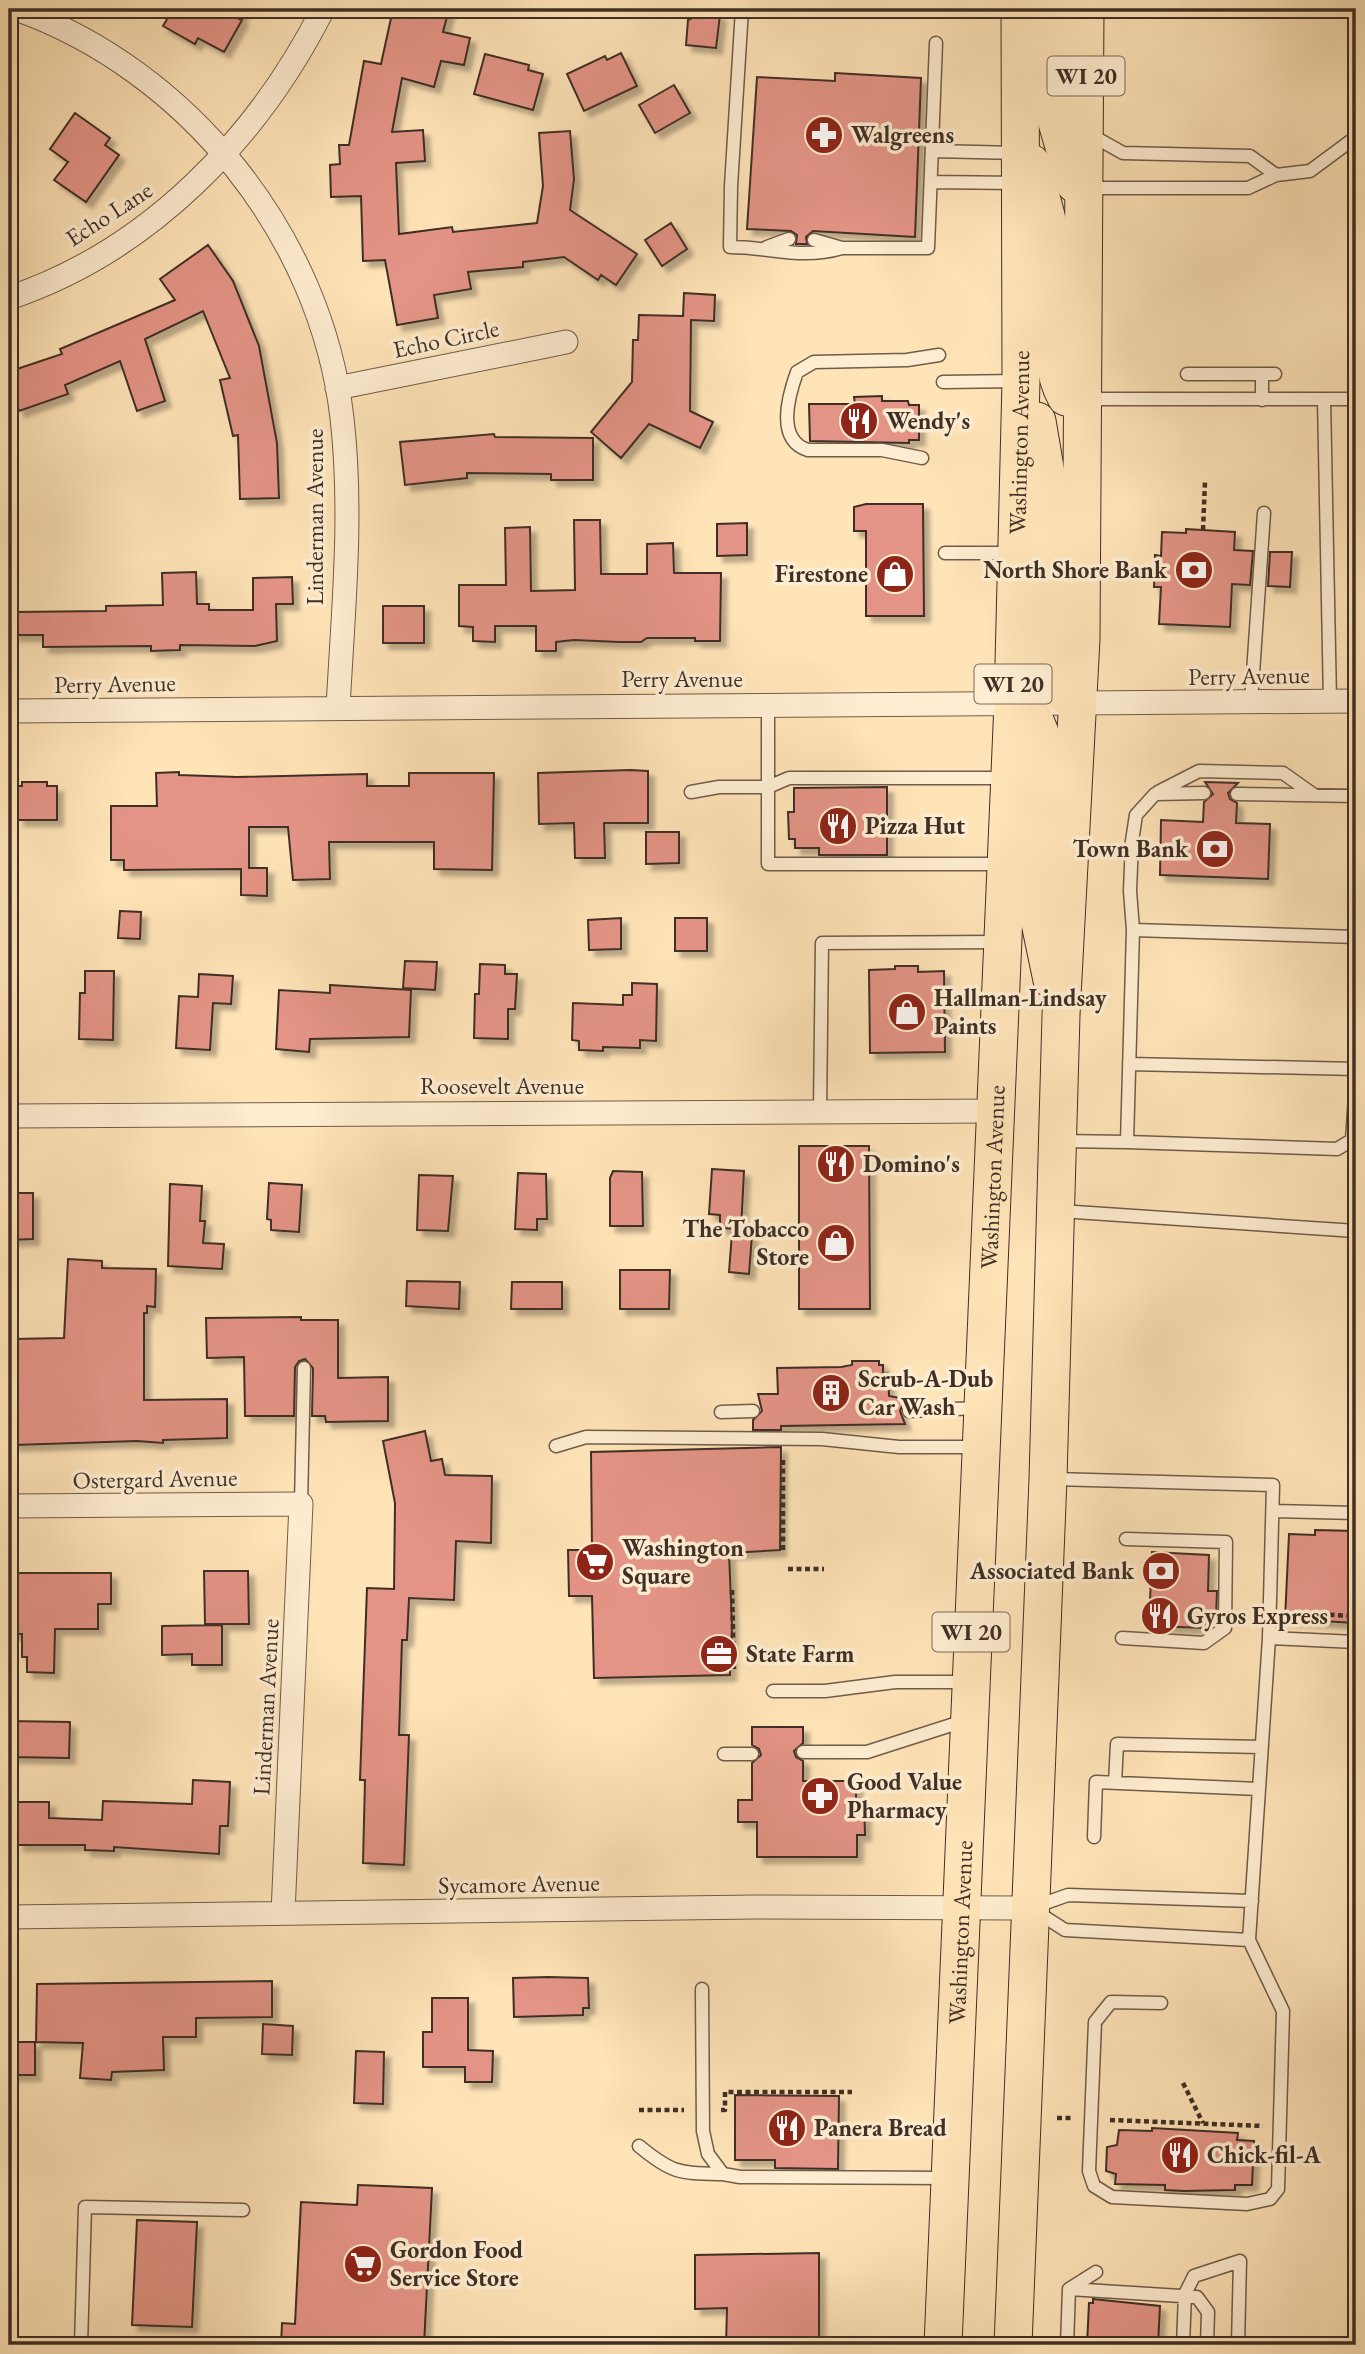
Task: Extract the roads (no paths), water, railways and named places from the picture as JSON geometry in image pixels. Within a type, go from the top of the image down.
[{"type":"main road","name":"Washington Avenue","points":[[943,2345],[962,1906],[967,1720],[996,1111],[1000,942],[1014,703],[1021,381],[1020,9]]},
{"type":"main road","points":[[1048,9],[1048,95],[1084,200]]},
{"type":"main road","name":"WI 20","points":[[1013,2345],[1048,1479],[1060,1015],[1081,639],[1085,9]]},
{"type":"main road","points":[[1019,154],[1044,205],[1056,271],[1054,363],[1057,382],[1066,397],[1084,399]]},
{"type":"main road","points":[[1021,381],[1040,430],[1046,474],[1046,652],[1052,677],[1060,692],[1077,705]]},
{"type":"main road","points":[[1014,703],[1033,716],[1041,733],[1033,889],[1060,1015]]},
{"type":"street","name":"Linderman Avenue","points":[[16,9],[71,33],[128,67],[180,108],[224,155],[266,209],[288,248],[322,329],[337,388],[346,460],[338,708]]},
{"type":"street","points":[[224,155],[278,89],[323,9]]},
{"type":"street","name":"Echo Lane","points":[[9,298],[70,271],[143,227],[181,197],[224,155]]},
{"type":"street","name":"Echo Circle","points":[[337,388],[566,342]]},
{"type":"street","name":"Perry Avenue","points":[[9,711],[1356,701]]},
{"type":"street","name":"Roosevelt Avenue","points":[[9,1116],[996,1111]]},
{"type":"street","name":"Linderman Avenue","points":[[283,1913],[301,1504]]},
{"type":"street","name":"Ostergard Avenue","points":[[9,1506],[301,1504]]},
{"type":"street","name":"Sycamore Avenue","points":[[9,1917],[962,1906],[1031,1908]]},
{"type":"lane","points":[[743,9],[730,247],[767,247],[789,239]]},
{"type":"lane","points":[[767,247],[786,254],[817,255],[842,248],[928,248],[936,43]]},
{"type":"lane","points":[[1086,132],[1123,153],[1250,156],[1276,175]]},
{"type":"lane","points":[[1084,200],[1248,188],[1276,175],[1310,171],[1356,137]]},
{"type":"lane","points":[[933,151],[1019,154]]},
{"type":"lane","points":[[932,182],[1019,154]]},
{"type":"lane","points":[[814,240],[842,248]]},
{"type":"lane","points":[[922,458],[882,450],[808,450],[797,447],[789,435],[787,409],[797,372],[814,362],[908,360],[939,355]]},
{"type":"lane","points":[[1187,374],[1268,374],[1262,400]]},
{"type":"lane","points":[[943,382],[1021,381]]},
{"type":"lane","points":[[1084,399],[1356,399]]},
{"type":"lane","points":[[1324,400],[1330,701]]},
{"type":"lane","points":[[1251,702],[1264,513]]},
{"type":"lane","points":[[945,553],[1017,553]]},
{"type":"lane","points":[[768,705],[768,864],[1004,864]]},
{"type":"lane","points":[[1127,1142],[1133,930],[1130,891],[1136,815],[1155,794],[1199,771],[1283,773],[1314,795]]},
{"type":"lane","points":[[691,792],[719,787],[768,787],[789,778],[1009,778]]},
{"type":"lane","points":[[1155,794],[1204,793]]},
{"type":"lane","points":[[1237,794],[1356,796]]},
{"type":"lane","points":[[1133,930],[1356,937]]},
{"type":"lane","points":[[820,1110],[822,943],[1000,942]]},
{"type":"lane","points":[[1129,1064],[1356,1069]]},
{"type":"lane","points":[[1056,1141],[1337,1149],[1352,1140],[1356,1082]]},
{"type":"lane","points":[[1054,1211],[1356,1231]]},
{"type":"lane","points":[[301,1504],[304,1368]]},
{"type":"lane","points":[[909,1411],[982,1408]]},
{"type":"lane","points":[[721,1412],[753,1411]]},
{"type":"lane","points":[[556,1446],[586,1437],[822,1439],[899,1447],[980,1447]]},
{"type":"lane","points":[[1048,1479],[1273,1485],[1269,1638],[1249,1940],[1283,2011],[1278,2189],[1270,2199],[1247,2204],[1112,2197],[1094,2186],[1089,2172],[1095,2022],[1111,2002],[1161,2003]]},
{"type":"lane","points":[[1273,1511],[1356,1513]]},
{"type":"lane","points":[[1122,1638],[1204,1643],[1225,1628],[1226,1542],[1126,1539]]},
{"type":"lane","points":[[1269,1638],[1356,1642]]},
{"type":"lane","points":[[773,1691],[825,1691],[895,1682],[969,1682]]},
{"type":"lane","points":[[803,1752],[867,1752],[967,1720]]},
{"type":"lane","points":[[1115,1783],[1117,1744],[1262,1747]]},
{"type":"lane","points":[[724,1754],[752,1754]]},
{"type":"lane","points":[[1094,1838],[1096,1782],[1259,1789]]},
{"type":"lane","points":[[1031,1908],[1068,1895],[1252,1901]]},
{"type":"lane","points":[[1031,1908],[1065,1930],[1249,1940]]},
{"type":"lane","points":[[702,1989],[703,2131],[708,2154],[723,2174]]},
{"type":"lane","points":[[639,2146],[665,2168],[683,2174],[723,2174],[740,2177],[949,2178]]},
{"type":"lane","points":[[81,2345],[85,2207],[243,2210]]},
{"type":"lane","points":[[1183,2345],[1185,2294],[1194,2276],[1240,2261],[1238,2345]]},
{"type":"lane","points":[[1069,2289],[1096,2272]]},
{"type":"lane","points":[[1069,2289],[1185,2294],[1197,2297],[1208,2312],[1207,2345]]},
{"type":"lane","points":[[1067,2345],[1069,2289]]},
{"type":"place","name":"Walgreens","points":[[824,135]]},
{"type":"place","name":"Wendy's","points":[[859,421]]},
{"type":"place","name":"North Shore Bank","points":[[1194,570]]},
{"type":"place","name":"Firestone","points":[[895,574]]},
{"type":"place","name":"Pizza Hut","points":[[838,826]]},
{"type":"place","name":"Town Bank","points":[[1215,849]]},
{"type":"place","name":"Hallman-Lindsay Paints","points":[[907,1012]]},
{"type":"place","name":"Domino's","points":[[836,1164]]},
{"type":"place","name":"The Tobacco Store","points":[[836,1243]]},
{"type":"place","name":"Scrub-A-Dub Car Wash","points":[[831,1393]]},
{"type":"place","name":"Washington Square","points":[[595,1562]]},
{"type":"place","name":"Associated Bank","points":[[1161,1571]]},
{"type":"place","name":"Gyros Express","points":[[1160,1616]]},
{"type":"place","name":"State Farm","points":[[719,1654]]},
{"type":"place","name":"Good Value Pharmacy","points":[[820,1796]]},
{"type":"place","name":"Panera Bread","points":[[787,2128]]},
{"type":"place","name":"Chick-fil-A","points":[[1180,2155]]},
{"type":"place","name":"Gordon Food Service Store","points":[[363,2264]]}]
